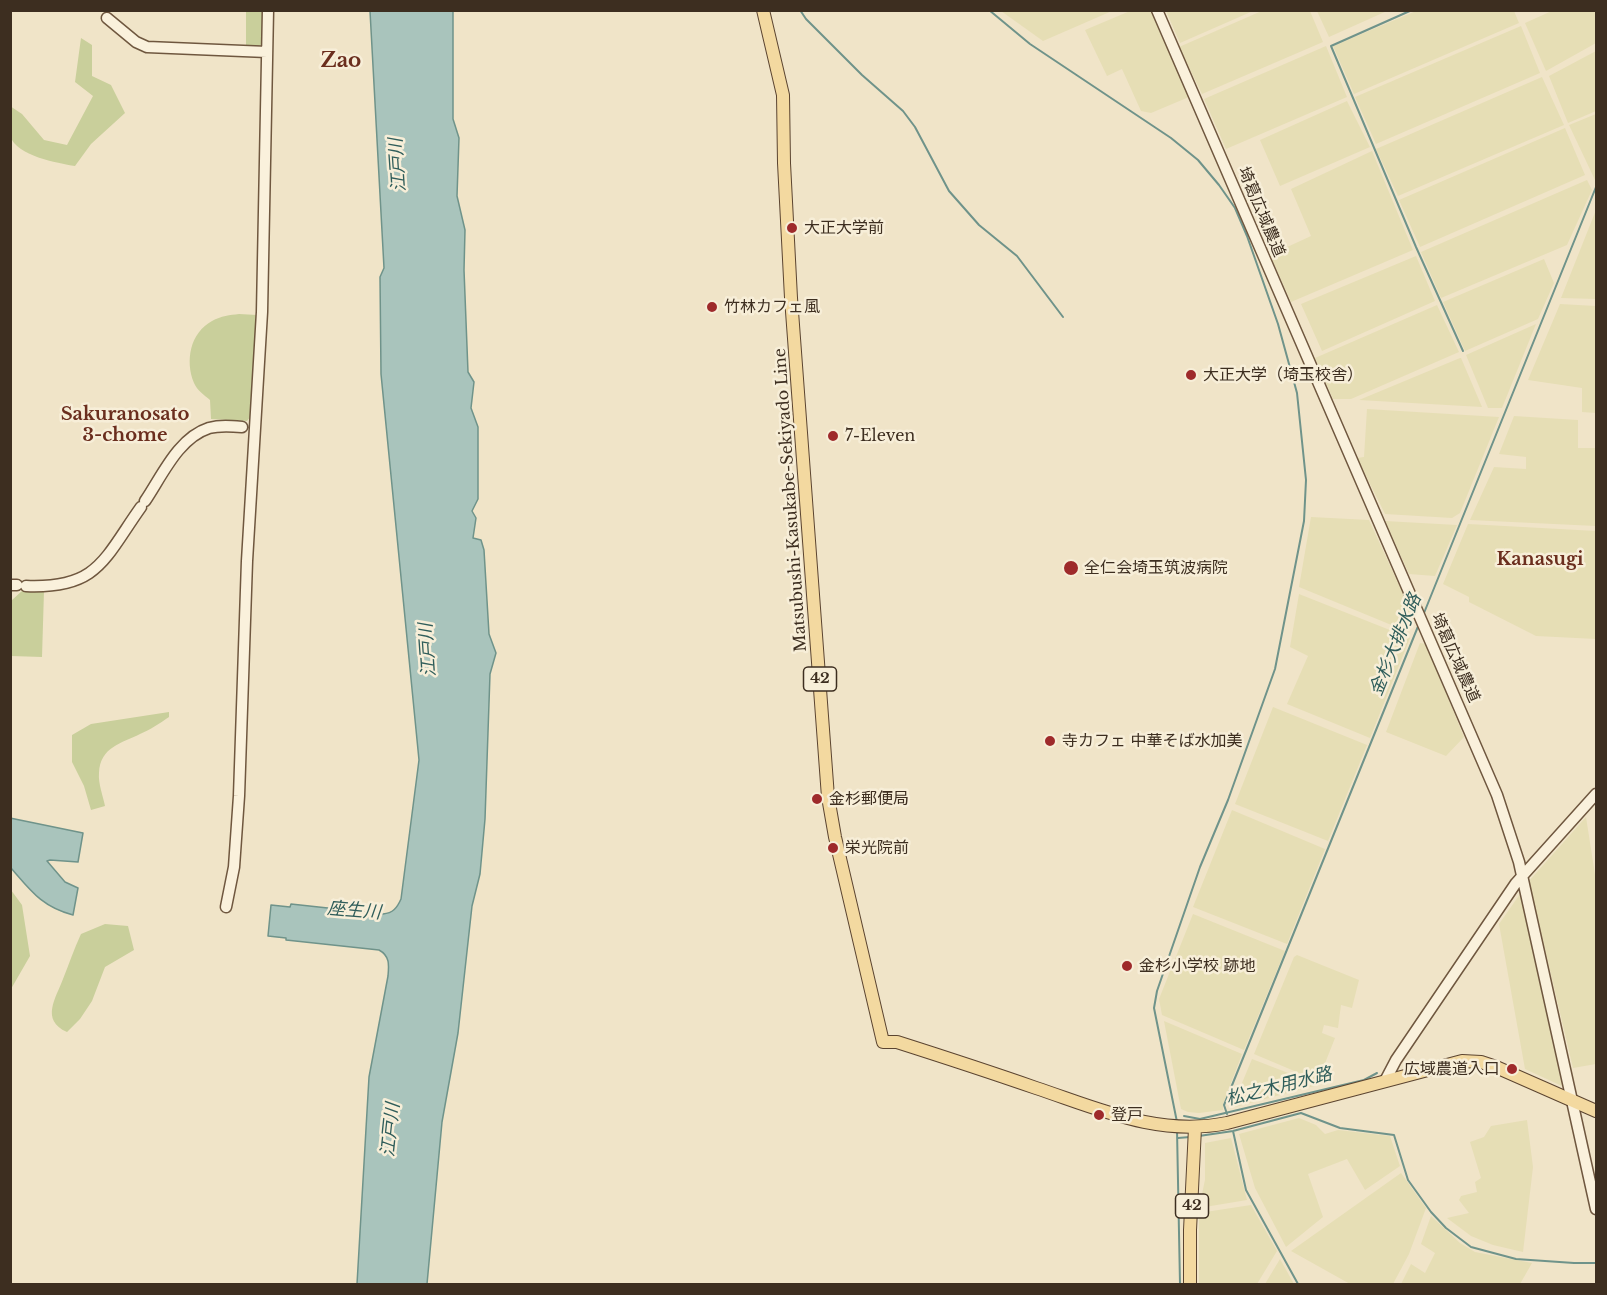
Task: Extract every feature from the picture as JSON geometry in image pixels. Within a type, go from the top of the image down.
[{"type":"main road","name":"Matsubushi-Kasukabe-Sekiyado Line","points":[[763,10],[783,95],[791,298],[828,797],[835,837],[883,1042],[897,1042],[1120,1118],[1183,1128]]},
{"type":"main road","points":[[1183,1128],[1227,1123],[1454,1063],[1481,1062],[1515,1074],[1596,1111]]},
{"type":"main road","name":"42","points":[[1183,1128],[1190,1230],[1190,1284]]},
{"type":"street","points":[[226,907],[234,867],[239,796],[249,427],[264,265],[268,10]]},
{"type":"street","name":"埼葛広域農道","points":[[1157,10],[1497,795],[1519,862],[1596,1209]]},
{"type":"street","points":[[107,18],[136,42],[147,47],[267,52]]},
{"type":"street","points":[[18,585],[67,584],[90,573],[106,558],[187,441],[213,427],[249,427]]},
{"type":"street","points":[[1384,1081],[1488,923],[1522,877],[1596,794]]},
{"type":"shaded area","points":[[1264,10],[1310,11],[1323,42],[1202,94],[1179,47]]},
{"type":"shaded area","points":[[1554,10],[1596,11],[1596,43],[1546,71],[1525,23]]},
{"type":"shaded area","points":[[1001,11],[1112,11],[1043,41]]},
{"type":"shaded area","points":[[1130,11],[1151,11],[1189,97],[1151,113],[1141,111],[1122,69],[1107,76],[1085,30]]},
{"type":"shaded area","points":[[1166,11],[1253,11],[1180,43]]},
{"type":"shaded area","points":[[1317,11],[1387,11],[1329,37]]},
{"type":"shaded area","points":[[1416,11],[1514,11],[1519,23],[1354,94],[1333,46]]},
{"type":"shaded area","points":[[1521,26],[1540,73],[1376,144],[1355,97]]},
{"type":"shaded area","points":[[1326,46],[1347,97],[1226,149],[1204,99]]},
{"type":"shaded area","points":[[1596,51],[1596,111],[1568,123],[1549,76]]},
{"type":"shaded area","points":[[1542,77],[1564,125],[1398,196],[1376,149]]},
{"type":"shaded area","points":[[1347,101],[1370,147],[1280,186],[1260,140]]},
{"type":"shaded area","points":[[1596,114],[1596,176],[1595,180],[1569,125]]},
{"type":"shaded area","points":[[1565,128],[1585,175],[1420,247],[1399,200]]},
{"type":"shaded area","points":[[1372,151],[1413,250],[1291,302],[1270,255],[1311,236],[1291,189]]},
{"type":"shaded area","points":[[1587,180],[1592,190],[1567,245],[1441,298],[1421,252]]},
{"type":"shaded area","points":[[1596,210],[1596,299],[1561,298]]},
{"type":"shaded area","points":[[1416,256],[1435,301],[1322,351],[1301,304]]},
{"type":"shaded area","points":[[1544,259],[1554,283],[1538,319],[1465,351],[1443,302]]},
{"type":"shaded area","points":[[1560,304],[1596,306],[1596,413],[1582,412],[1582,388],[1528,380]]},
{"type":"shaded area","points":[[1437,305],[1459,352],[1351,399],[1333,399],[1315,358]]},
{"type":"shaded area","points":[[1536,324],[1502,408],[1488,408],[1466,355]]},
{"type":"shaded area","points":[[1460,358],[1482,407],[1359,400]]},
{"type":"shaded area","points":[[1367,409],[1499,417],[1460,513],[1452,518],[1385,514],[1357,458],[1364,457]]},
{"type":"shaded area","points":[[1514,416],[1578,420],[1578,448],[1596,448],[1596,526],[1470,520],[1494,467],[1526,469],[1526,457],[1499,454]]},
{"type":"shaded area","points":[[1311,517],[1369,520],[1410,609],[1406,631],[1299,587]]},
{"type":"shaded area","points":[[1385,521],[1457,525],[1435,576],[1409,574]]},
{"type":"shaded area","points":[[1468,524],[1596,531],[1596,639],[1536,636],[1469,602],[1469,597],[1443,584]]},
{"type":"shaded area","points":[[1299,594],[1410,638],[1370,738],[1287,704],[1308,656],[1290,647]]},
{"type":"shaded area","points":[[1420,643],[1426,644],[1464,737],[1446,756],[1386,732]]},
{"type":"shaded area","points":[[1273,707],[1367,745],[1328,841],[1235,804]]},
{"type":"shaded area","points":[[1232,810],[1325,849],[1287,944],[1193,907]]},
{"type":"shaded area","points":[[1586,817],[1596,881],[1596,1064],[1573,1068],[1529,881]]},
{"type":"shaded area","points":[[1520,894],[1562,1086],[1525,1069],[1499,924]]},
{"type":"shaded area","points":[[1193,914],[1285,951],[1244,1050],[1162,1015],[1159,999]]},
{"type":"shaded area","points":[[1297,955],[1359,980],[1352,1008],[1341,1005],[1338,1028],[1324,1025],[1322,1033],[1335,1038],[1318,1081],[1254,1054],[1294,957]]},
{"type":"shaded area","points":[[1164,1021],[1242,1054],[1223,1104],[1223,1110],[1199,1113],[1181,1109]]},
{"type":"shaded area","points":[[1252,1059],[1314,1083],[1314,1086],[1235,1107],[1234,1102]]},
{"type":"shaded area","points":[[1299,1118],[1316,1125],[1325,1134],[1338,1130],[1390,1136],[1400,1166],[1365,1190],[1347,1159],[1308,1174],[1323,1217],[1286,1247],[1255,1188],[1239,1134]]},
{"type":"shaded area","points":[[1527,1120],[1533,1167],[1523,1252],[1493,1245],[1471,1236],[1447,1218],[1469,1213],[1459,1200],[1461,1196],[1477,1192],[1475,1182],[1481,1178],[1470,1142],[1484,1137],[1491,1126]]},
{"type":"shaded area","points":[[1231,1138],[1247,1200],[1199,1208],[1205,1180],[1205,1143]]},
{"type":"shaded area","points":[[1401,1173],[1426,1208],[1409,1254],[1393,1284],[1350,1284],[1291,1251]]},
{"type":"shaded area","points":[[1251,1205],[1277,1251],[1257,1284],[1199,1284],[1199,1213]]},
{"type":"shaded area","points":[[1431,1216],[1460,1243],[1475,1252],[1532,1263],[1520,1284],[1401,1284],[1411,1264],[1425,1273],[1435,1253],[1421,1244]]},
{"type":"shaded area","points":[[1280,1259],[1294,1284],[1265,1284]]},
{"type":"green space","points":[[246,11],[263,11],[263,43],[259,46],[246,46]]},
{"type":"green space","points":[[81,38],[92,45],[92,76],[111,85],[125,113],[91,144],[75,166],[38,157],[21,149],[10,136],[9,121],[10,106],[22,114],[44,140],[67,145],[93,96],[75,82]]},
{"type":"green space","points":[[239,314],[257,315],[251,416],[247,421],[211,419],[210,400],[197,388],[191,375],[191,348],[199,333],[212,321]]},
{"type":"green space","points":[[23,590],[44,591],[42,657],[11,656],[11,601]]},
{"type":"green space","points":[[169,712],[169,717],[159,724],[119,743],[103,757],[99,773],[105,806],[91,810],[84,786],[72,762],[72,735],[91,724]]},
{"type":"green space","points":[[11,890],[22,905],[30,956],[11,989]]},
{"type":"green space","points":[[105,924],[128,926],[134,950],[105,967],[92,1001],[80,1019],[67,1032],[54,1021],[52,1008],[54,1001],[81,934]]},
{"type":"water","points":[[370,11],[453,11],[453,119],[459,138],[457,196],[465,230],[464,270],[468,372],[474,382],[471,408],[478,427],[478,499],[472,511],[476,518],[473,538],[481,540],[484,550],[489,634],[496,653],[490,674],[485,819],[480,874],[472,906],[458,1033],[442,1122],[427,1284],[357,1284],[369,1077],[388,976],[387,958],[379,950],[268,936],[271,905],[290,907],[291,904],[383,914],[396,907],[401,899],[419,760],[381,374],[380,277],[384,268]]},
{"type":"water","points":[[10,818],[83,833],[78,862],[47,861],[65,882],[78,888],[73,915],[45,903],[11,868]]},
{"type":"waterway","points":[[800,10],[806,19],[862,75],[903,111],[915,127],[949,191],[979,225],[1017,256],[1063,317]]},
{"type":"waterway","points":[[989,10],[1030,44],[1171,138],[1198,160],[1219,185],[1235,208],[1247,236],[1278,324],[1297,393],[1306,480],[1304,521],[1275,669],[1228,800],[1200,867],[1157,991],[1154,1008],[1177,1122]]},
{"type":"waterway","points":[[1412,10],[1331,46],[1416,247],[1463,351]]},
{"type":"waterway","name":"金杉大排水路","points":[[1424,613],[1596,187]]},
{"type":"waterway","name":"金杉大排水路","points":[[1227,1114],[1224,1105],[1419,624]]},
{"type":"waterway","name":"松之木用水路","points":[[1184,1116],[1200,1119],[1364,1080],[1377,1073]]},
{"type":"waterway","points":[[1199,1136],[1233,1131],[1301,1113],[1340,1128],[1394,1135],[1408,1180],[1431,1212],[1446,1228],[1471,1247],[1516,1259],[1596,1263]]},
{"type":"waterway","points":[[1177,1130],[1180,1284]]},
{"type":"waterway","name":"金杉大排水路","points":[[1233,1131],[1246,1190],[1298,1284]]},
{"type":"waterway","points":[[1178,1138],[1190,1137]]},
{"type":"place","name":"大正大学前","points":[[792,228]]},
{"type":"place","name":"竹林カフェ風","points":[[712,307]]},
{"type":"place","name":"大正大学（埼玉校舎）","points":[[1191,375]]},
{"type":"place","name":"7-Eleven","points":[[833,436]]},
{"type":"place","name":"全仁会埼玉筑波病院","points":[[1071,568]]},
{"type":"place","name":"寺カフェ 中華そば水加美","points":[[1050,741]]},
{"type":"place","name":"金杉郵便局","points":[[817,799]]},
{"type":"place","name":"栄光院前","points":[[833,848]]},
{"type":"place","name":"金杉小学校 跡地","points":[[1127,966]]},
{"type":"place","name":"広域農道入口","points":[[1512,1069]]},
{"type":"place","name":"登戸","points":[[1099,1115]]},
{"type":"district","name":"Zao","points":[[341,61]]},
{"type":"district","name":"Sakuranosato 3-chome","points":[[125,425]]},
{"type":"district","name":"Kanasugi","points":[[1540,560]]},
{"type":"water label","name":"江戸川","points":[[398,165]]},
{"type":"water label","name":"江戸川","points":[[428,650]]},
{"type":"water label","name":"座生川","points":[[354,911]]},
{"type":"water label","name":"江戸川","points":[[391,1130]]}]
